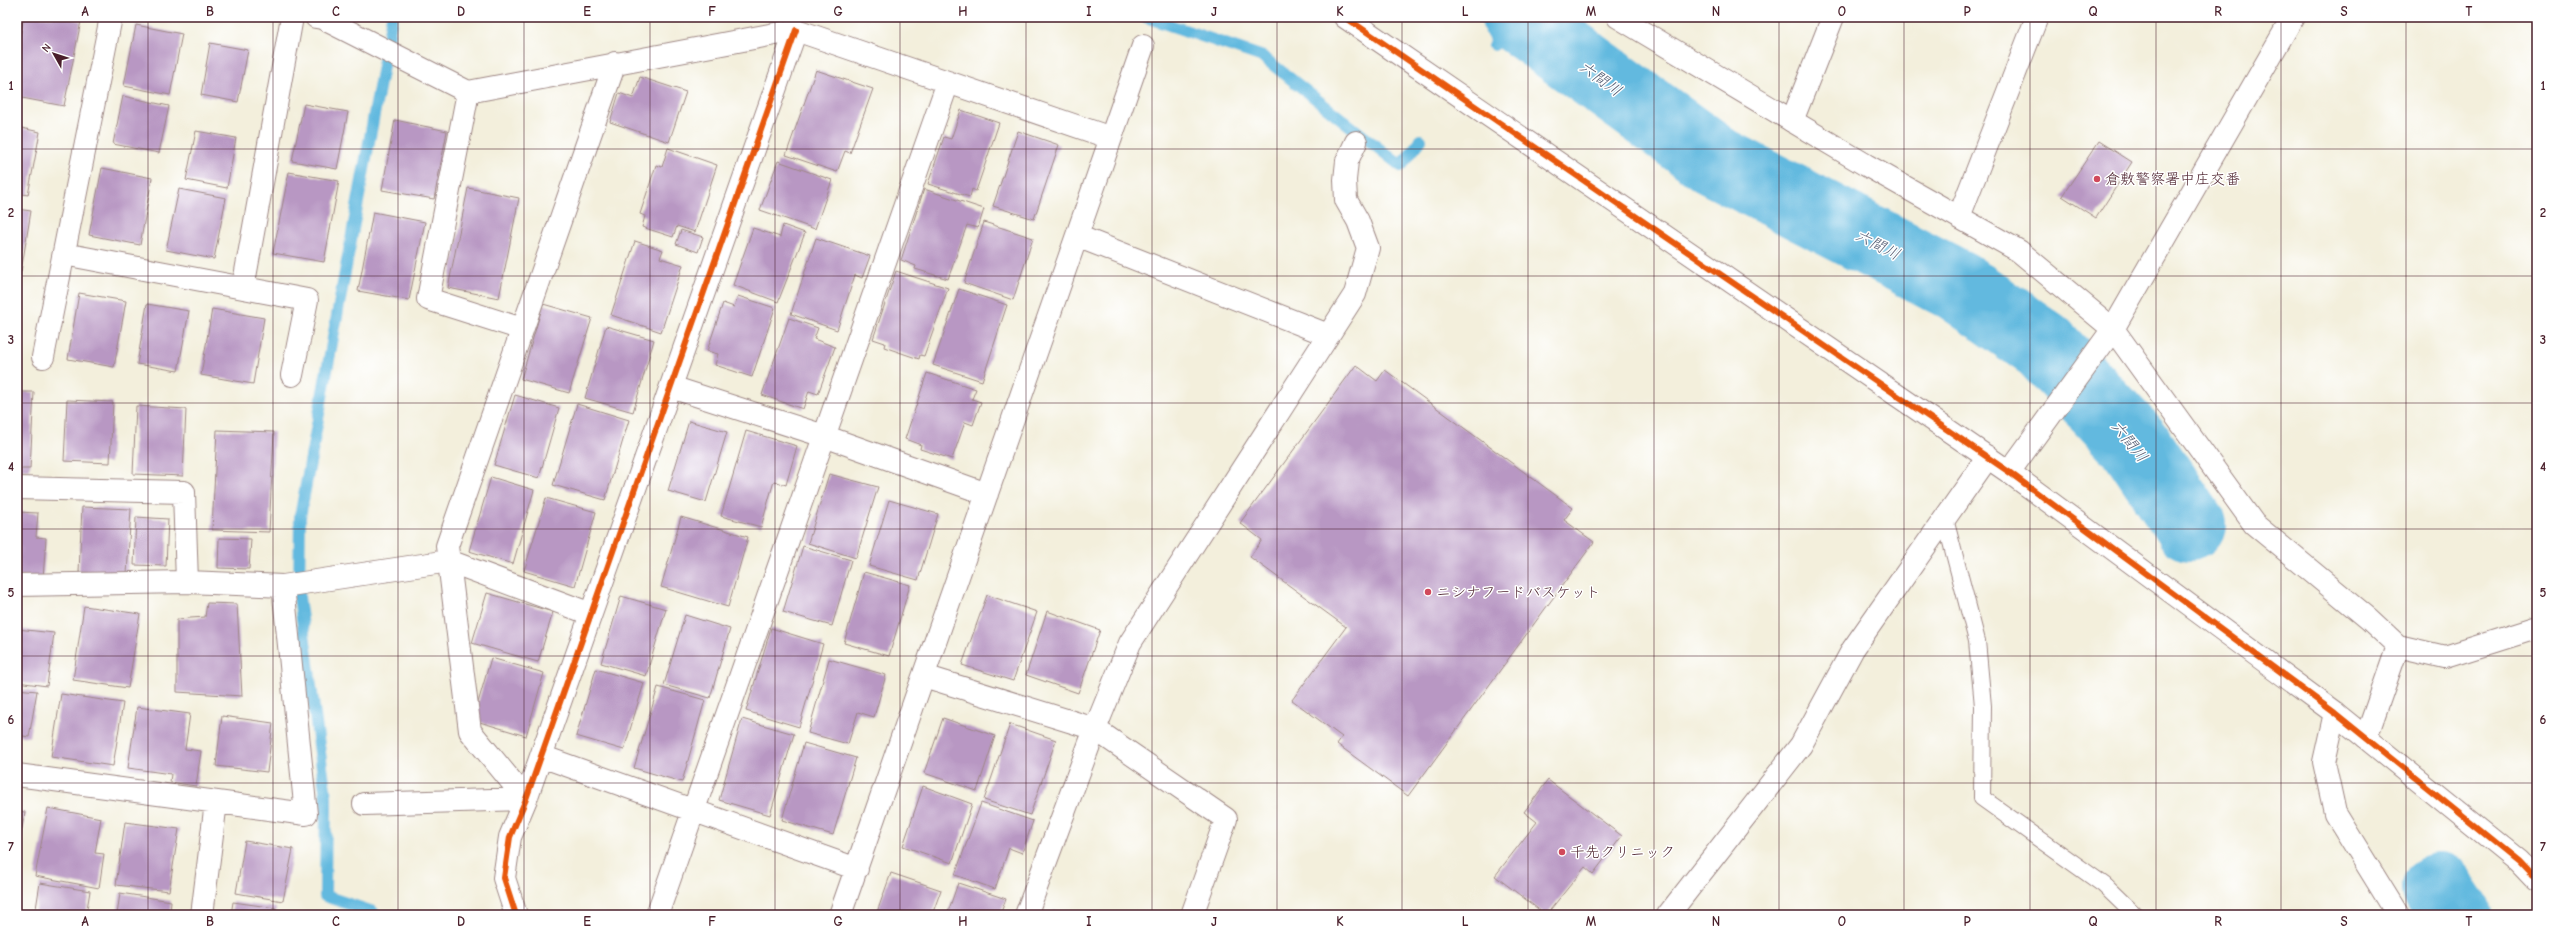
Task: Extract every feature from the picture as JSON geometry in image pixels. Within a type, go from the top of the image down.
[{"type":"street","points":[[43,357],[111,17]]},
{"type":"street","points":[[243,288],[292,17]]},
{"type":"street","points":[[316,17],[322,18],[468,92],[796,30],[1111,138]]},
{"type":"street","points":[[1345,17],[2009,472],[2335,713],[2518,861],[2537,880]]},
{"type":"street","points":[[1618,17],[1792,121],[2019,251],[2113,329],[2254,524],[2369,619],[2398,646],[2445,657],[2537,628]]},
{"type":"street","points":[[1792,121],[1833,17]]},
{"type":"street","points":[[1959,217],[2037,17]]},
{"type":"street","points":[[2009,472],[2113,329],[2293,17]]},
{"type":"street","points":[[516,915],[504,878],[510,837],[526,798],[592,614],[796,30]]},
{"type":"street","points":[[840,915],[1143,46]]},
{"type":"street","points":[[526,798],[470,731],[447,546],[616,63]]},
{"type":"street","points":[[657,915],[948,82]]},
{"type":"street","points":[[468,92],[428,299],[522,330]]},
{"type":"street","points":[[1026,915],[1095,730],[1130,644],[1355,294],[1368,248],[1358,220],[1346,200],[1345,180],[1347,161],[1356,142]]},
{"type":"street","points":[[1077,236],[1328,335]]},
{"type":"street","points":[[64,254],[307,300],[292,375]]},
{"type":"street","points":[[671,387],[824,436],[987,494]]},
{"type":"street","points":[[1668,915],[1801,745],[1853,649],[1988,457]]},
{"type":"street","points":[[17,488],[184,492],[187,582]]},
{"type":"street","points":[[17,585],[187,582],[296,584],[449,561],[592,614]]},
{"type":"street","points":[[17,775],[306,814],[296,584]]},
{"type":"street","points":[[2366,738],[2398,646]]},
{"type":"street","points":[[924,676],[1095,730],[1226,819],[1192,915]]},
{"type":"street","points":[[2335,713],[2324,762],[2335,813],[2398,915]]},
{"type":"street","points":[[541,756],[856,869]]},
{"type":"street","points":[[364,804],[526,798]]},
{"type":"street","points":[[202,915],[216,802]]},
{"type":"lane","points":[[1945,519],[1977,641],[1983,706],[1982,798],[2104,885],[2135,915]]},
{"type":"building","points":[[24,17],[63,17],[81,21],[64,106],[17,97],[17,51]]},
{"type":"building","points":[[136,25],[182,34],[170,95],[124,86]]},
{"type":"building","points":[[210,43],[248,50],[238,102],[201,95]]},
{"type":"building","points":[[816,70],[873,89],[850,153],[845,151],[837,172],[786,155]]},
{"type":"building","points":[[640,77],[686,92],[669,142],[610,122],[619,93],[633,98]]},
{"type":"building","points":[[123,96],[169,106],[159,153],[113,144]]},
{"type":"building","points":[[304,104],[348,112],[337,169],[292,161]]},
{"type":"building","points":[[961,110],[999,123],[976,191],[972,189],[970,197],[928,184],[944,137],[951,139]]},
{"type":"building","points":[[395,120],[447,131],[434,199],[382,190]]},
{"type":"building","points":[[17,127],[40,132],[28,195],[17,193]]},
{"type":"building","points":[[196,131],[236,138],[227,188],[186,180]]},
{"type":"building","points":[[1018,131],[1059,145],[1034,219],[993,206]]},
{"type":"building","name":"倉敷警察署中庄交番","points":[[2099,141],[2132,162],[2096,218],[2062,196]]},
{"type":"building","points":[[668,148],[717,165],[695,232],[677,226],[673,237],[642,227],[645,216],[640,214],[656,165],[662,167]]},
{"type":"building","points":[[778,161],[832,180],[815,229],[760,210]]},
{"type":"building","points":[[102,168],[152,178],[140,245],[89,235]]},
{"type":"building","points":[[289,172],[339,181],[324,262],[273,253]]},
{"type":"building","points":[[468,188],[519,198],[499,298],[448,288]]},
{"type":"building","points":[[179,189],[226,198],[214,259],[166,250]]},
{"type":"building","points":[[924,189],[984,209],[978,228],[967,225],[948,279],[915,269],[916,266],[901,260]]},
{"type":"building","points":[[17,209],[31,211],[21,272],[17,271]]},
{"type":"building","points":[[373,212],[425,222],[409,300],[358,291]]},
{"type":"building","points":[[984,222],[1033,238],[1013,300],[964,283]]},
{"type":"building","points":[[783,225],[805,233],[778,302],[733,285],[753,228],[780,237]]},
{"type":"building","points":[[681,230],[703,237],[698,252],[676,244]]},
{"type":"building","points":[[816,238],[870,256],[862,278],[855,275],[837,330],[791,314]]},
{"type":"building","points":[[635,241],[663,250],[660,258],[683,265],[661,332],[611,315]]},
{"type":"building","points":[[896,271],[948,288],[924,356],[920,355],[919,359],[884,347],[885,343],[873,339]]},
{"type":"building","points":[[959,289],[1007,305],[982,381],[933,365]]},
{"type":"building","points":[[79,293],[126,301],[114,367],[68,359]]},
{"type":"building","points":[[738,296],[775,308],[752,377],[715,365],[718,354],[707,351],[723,303],[734,307]]},
{"type":"building","points":[[147,304],[189,311],[178,371],[137,364]]},
{"type":"building","points":[[543,304],[592,318],[569,393],[521,379]]},
{"type":"building","points":[[212,309],[264,318],[253,384],[201,375]]},
{"type":"building","points":[[789,318],[818,328],[814,339],[835,347],[818,394],[809,391],[803,409],[762,395]]},
{"type":"building","points":[[606,326],[654,340],[633,412],[585,398]]},
{"type":"building","name":"ニシナフードバスケット","points":[[1356,365],[1377,381],[1385,370],[1573,508],[1564,520],[1594,542],[1408,796],[1337,744],[1342,737],[1292,700],[1346,627],[1250,557],[1262,540],[1240,523]]},
{"type":"building","points":[[927,373],[976,389],[972,399],[981,402],[973,425],[965,422],[952,459],[920,449],[921,445],[905,439]]},
{"type":"building","points":[[17,392],[34,392],[30,469],[17,469]]},
{"type":"building","points":[[515,395],[559,408],[539,478],[494,465]]},
{"type":"building","points":[[67,400],[113,402],[110,463],[64,461]]},
{"type":"building","points":[[577,404],[629,420],[605,500],[553,485]]},
{"type":"building","points":[[136,406],[186,409],[183,476],[133,474]]},
{"type":"building","points":[[689,421],[727,432],[706,502],[668,491]]},
{"type":"building","points":[[217,430],[274,432],[269,532],[212,530]]},
{"type":"building","points":[[746,431],[797,446],[786,485],[774,481],[761,527],[721,516]]},
{"type":"building","points":[[829,474],[878,487],[856,558],[808,543]]},
{"type":"building","points":[[491,477],[534,490],[513,564],[469,551]]},
{"type":"building","points":[[546,498],[596,512],[575,586],[524,571]]},
{"type":"building","points":[[889,500],[938,514],[918,580],[869,566]]},
{"type":"building","points":[[82,507],[131,509],[127,574],[79,572]]},
{"type":"building","points":[[17,512],[38,513],[36,537],[46,538],[43,578],[17,576]]},
{"type":"building","points":[[136,517],[168,519],[166,566],[134,565]]},
{"type":"building","points":[[681,517],[748,537],[728,607],[661,587]]},
{"type":"building","points":[[219,538],[251,539],[249,569],[218,568]]},
{"type":"building","points":[[803,546],[851,560],[832,626],[783,612]]},
{"type":"building","points":[[864,572],[910,585],[889,656],[844,643]]},
{"type":"building","points":[[487,593],[553,612],[538,662],[472,643]]},
{"type":"building","points":[[987,595],[1037,612],[1013,681],[962,665]]},
{"type":"building","points":[[621,596],[666,609],[646,676],[601,663]]},
{"type":"building","points":[[207,603],[237,604],[242,696],[177,692],[177,619],[205,617]]},
{"type":"building","points":[[84,606],[140,614],[128,688],[73,680]]},
{"type":"building","points":[[1047,611],[1100,630],[1078,693],[1026,675]]},
{"type":"building","points":[[685,615],[730,629],[710,698],[664,685]]},
{"type":"building","points":[[771,628],[823,644],[799,727],[746,711]]},
{"type":"building","points":[[17,629],[54,633],[47,686],[17,682]]},
{"type":"building","points":[[491,658],[544,673],[526,736],[473,720]]},
{"type":"building","points":[[829,659],[886,675],[874,717],[858,712],[848,744],[808,733]]},
{"type":"building","points":[[596,669],[644,683],[624,750],[576,736]]},
{"type":"building","points":[[658,687],[705,700],[682,782],[634,768]]},
{"type":"building","points":[[17,689],[37,691],[29,737],[17,735]]},
{"type":"building","points":[[61,694],[123,703],[113,766],[51,757]]},
{"type":"building","points":[[137,707],[190,714],[185,749],[201,751],[196,786],[170,782],[171,774],[128,768]]},
{"type":"building","points":[[222,716],[273,723],[267,772],[216,766]]},
{"type":"building","points":[[943,718],[995,736],[977,791],[924,773]]},
{"type":"building","points":[[742,719],[794,734],[770,815],[719,800]]},
{"type":"building","points":[[1010,724],[1056,740],[1030,815],[984,800]]},
{"type":"building","points":[[804,743],[856,758],[833,835],[782,820]]},
{"type":"building","name":"千先クリニック","points":[[1548,780],[1622,836],[1593,874],[1585,867],[1546,915],[1495,876],[1537,822],[1524,812]]},
{"type":"building","points":[[923,786],[972,804],[952,863],[903,846]]},
{"type":"building","points":[[981,803],[1033,821],[1022,853],[1009,848],[995,889],[955,875]]},
{"type":"building","points":[[48,808],[101,818],[95,853],[104,854],[99,888],[35,876]]},
{"type":"building","points":[[17,811],[25,812],[18,850],[17,850]]},
{"type":"building","points":[[125,822],[179,829],[169,891],[116,885]]},
{"type":"building","points":[[245,841],[293,849],[283,901],[236,893]]},
{"type":"building","points":[[891,873],[941,890],[932,915],[876,915]]},
{"type":"building","points":[[40,883],[90,891],[86,915],[35,915]]},
{"type":"building","points":[[958,883],[1006,899],[1000,915],[947,915]]},
{"type":"building","points":[[120,893],[171,901],[170,915],[117,915]]},
{"type":"building","points":[[233,902],[276,908],[275,915],[231,915]]},
{"type":"building","points":[[1054,910],[1068,915],[1052,915]]},
{"type":"waterway","points":[[372,915],[373,912],[325,896],[326,797],[299,597],[300,517],[392,17]]},
{"type":"waterway","points":[[1146,17],[1263,57],[1401,166],[1421,140]]},
{"type":"waterway","points":[[1494,45],[1514,17]]},
{"type":"waterway","name":"六間川","points":[[1517,17],[1714,160],[1958,286],[2044,346],[2136,445],[2190,525]]},
{"type":"waterway","name":"六間川","points":[[2438,888],[2456,915]]},
{"type":"cycle path","points":[[1345,17],[2009,472],[2335,713],[2518,861],[2537,881]]},
{"type":"cycle path","points":[[516,915],[504,878],[510,837],[526,799],[796,30]]},
{"type":"place","name":"倉敷警察署中庄交番","points":[[2097,179]]},
{"type":"place","name":"ニシナフードバスケット","points":[[1428,592]]},
{"type":"place","name":"千先クリニック","points":[[1562,852]]}]
